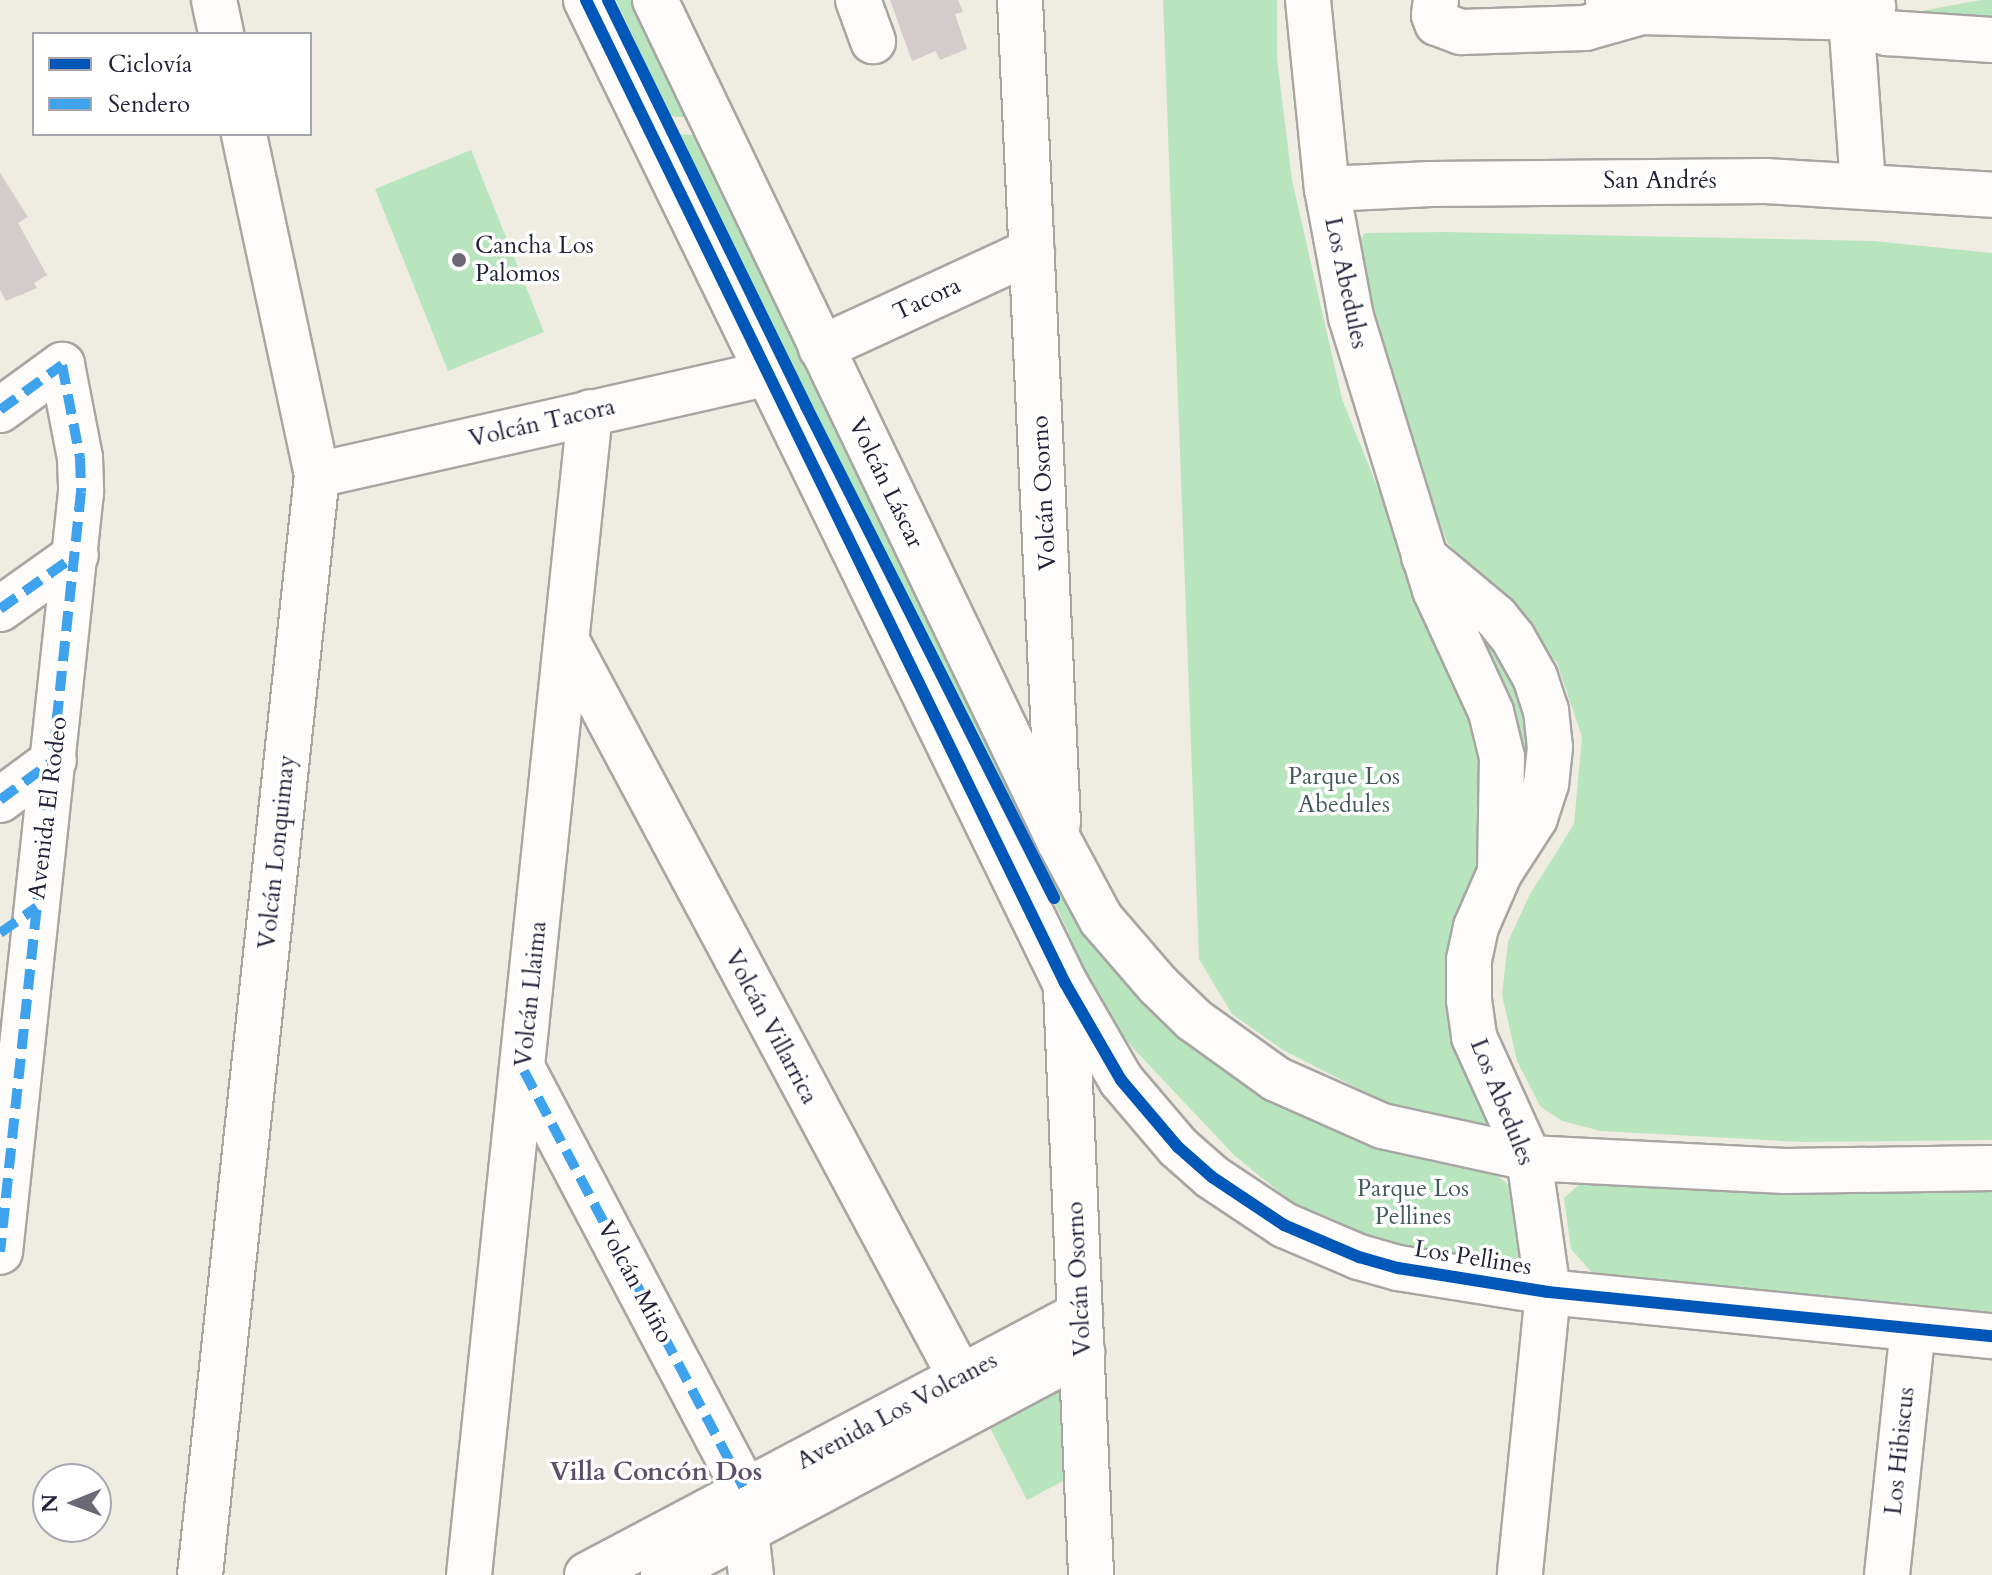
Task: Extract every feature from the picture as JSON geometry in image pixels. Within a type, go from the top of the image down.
[{"type":"street","points":[[214,0],[221,32]]},
{"type":"street","points":[[586,0],[1065,983]]},
{"type":"street","name":"Volcán Láscar","points":[[655,0],[1059,841]]},
{"type":"street","points":[[858,0],[873,41]]},
{"type":"street","name":"Volcán Osorno","points":[[1020,0],[1059,841]]},
{"type":"street","name":"Los Abedules","points":[[1308,0],[1327,189],[1351,317],[1424,557],[1496,617],[1513,638],[1535,677],[1546,710],[1550,747],[1546,784],[1535,818],[1500,872],[1476,927],[1469,960],[1469,1000],[1474,1037],[1529,1158],[1548,1292],[1520,1575]]},
{"type":"street","points":[[1436,0],[1434,15],[1437,23],[1461,32],[1585,28],[1625,6],[1869,9]]},
{"type":"street","points":[[1869,9],[1887,33],[1992,40]]},
{"type":"street","points":[[1863,185],[1869,9]]},
{"type":"street","name":"Volcán Lonquimay","points":[[200,1575],[317,475],[244,136]]},
{"type":"street","name":"San Andrés","points":[[1327,189],[1620,181],[1863,185],[1992,195]]},
{"type":"street","name":"Tacora","points":[[821,348],[1032,251]]},
{"type":"street","name":"Avenida El Rodeo","points":[[0,410],[62,365],[80,458],[76,555],[37,907],[7,1133],[0,1252]]},
{"type":"street","name":"Volcán Tacora","points":[[317,475],[767,374]]},
{"type":"street","name":"Volcán Llaima","points":[[469,1575],[524,1071],[590,412]]},
{"type":"street","points":[[0,609],[76,555]]},
{"type":"street","name":"Volcán Villarrica","points":[[568,643],[968,1393]]},
{"type":"street","points":[[0,800],[54,760]]},
{"type":"street","points":[[1059,841],[1101,919],[1158,985],[1194,1020],[1276,1079],[1382,1126],[1529,1158],[1785,1171],[1992,1168]]},
{"type":"street","points":[[0,933],[37,907]]},
{"type":"street","name":"Volcán Osorno","points":[[1065,983],[1091,1575]]},
{"type":"street","name":"Los Pellines","points":[[1065,983],[1121,1080],[1178,1147],[1247,1203],[1284,1225],[1359,1257],[1438,1276],[1548,1292],[1992,1336]]},
{"type":"street","name":"Volcán Miño","points":[[524,1071],[746,1512]]},
{"type":"street","name":"Los Hibiscus","points":[[1887,1575],[1913,1328]]},
{"type":"street","name":"Avenida Los Volcanes","points":[[587,1575],[746,1512],[1081,1333]]},
{"type":"street","points":[[746,1512],[751,1575]]},
{"type":"street","name":"Avenida Los Volcanes","points":[[663,1575],[746,1512]]},
{"type":"green space","points":[[616,0],[637,0],[692,118],[670,116]]},
{"type":"green space","name":"Parque Los Abedules","points":[[1163,0],[1277,0],[1277,59],[1292,180],[1342,399],[1387,511],[1417,565],[1466,677],[1494,810],[1466,924],[1510,1143],[1390,1105],[1283,1050],[1232,1014],[1199,959]]},
{"type":"green space","points":[[1992,0],[1992,23],[1894,16]]},
{"type":"green space","name":"Parque Los Pellines","points":[[679,134],[701,136],[1079,914],[1406,1154],[1488,1168],[1511,1187],[1528,1251],[1509,1269],[1477,1257],[1400,1248],[1362,1236],[1293,1203],[1235,1156],[1131,1046],[1080,978],[1068,931]]},
{"type":"green space","name":"Cancha Los Palomos","points":[[471,150],[544,332],[448,371],[375,189]]},
{"type":"green space","points":[[1365,233],[1874,241],[1992,253],[1992,1140],[1802,1142],[1601,1131],[1562,1121],[1540,1106],[1517,1061],[1502,995],[1508,942],[1529,896],[1574,824],[1582,737],[1557,663],[1447,542],[1402,422],[1366,306],[1356,245]]},
{"type":"green space","points":[[1448,591],[1507,655],[1532,721],[1532,789],[1516,819]]},
{"type":"green space","points":[[1593,1172],[1992,1184],[1992,1319],[1596,1277],[1571,1249],[1564,1198]]},
{"type":"green space","points":[[1065,1383],[1069,1478],[1027,1500],[988,1424]]},
{"type":"building","points":[[890,0],[958,0],[963,12],[955,14],[967,49],[940,60],[936,51],[912,61]]},
{"type":"building","points":[[0,173],[28,217],[18,223],[47,275],[34,283],[37,288],[6,301],[0,290]]},
{"type":"marked path","points":[[0,410],[62,365],[80,458],[81,492],[0,1252]]},
{"type":"marked path","points":[[0,609],[76,555]]},
{"type":"marked path","points":[[0,800],[54,760]]},
{"type":"marked path","points":[[0,933],[37,907]]},
{"type":"marked path","points":[[524,1071],[746,1492]]},
{"type":"cycle path","points":[[586,0],[1065,983],[1121,1080],[1178,1147],[1212,1177],[1284,1225],[1359,1257],[1398,1268],[1548,1292],[1992,1336]]},
{"type":"cycle path","points":[[608,0],[806,406],[1054,898]]},
{"type":"place","name":"Cancha Los Palomos","points":[[459,260]]},
{"type":"district","name":"Villa Concón Dos","points":[[656,1472]]}]
